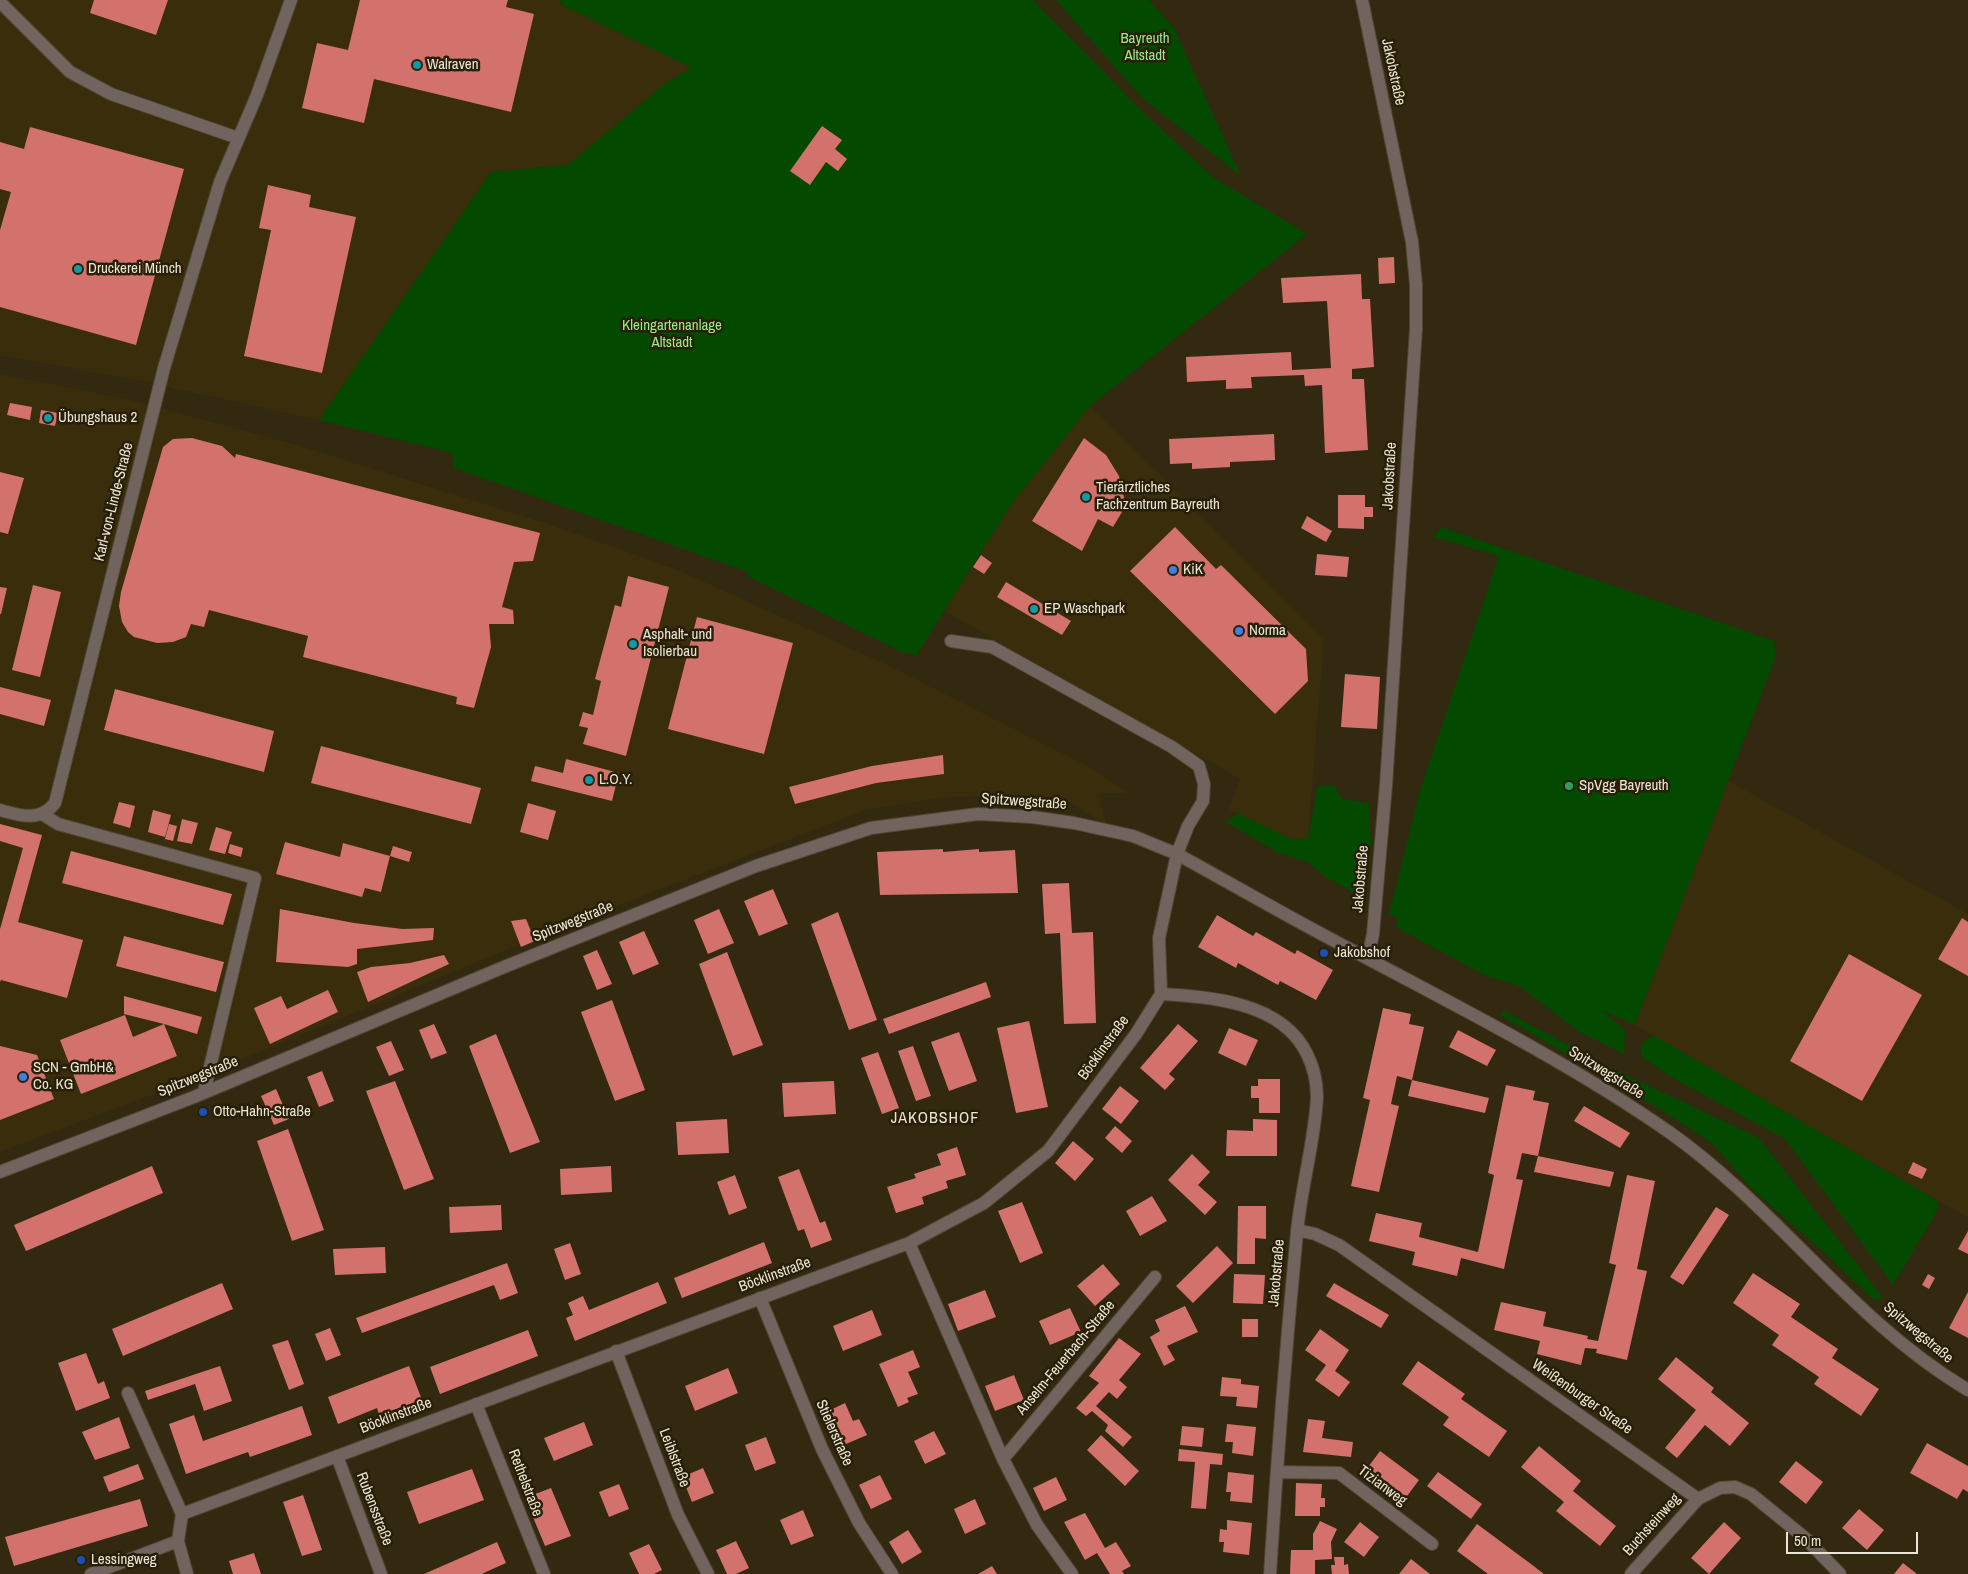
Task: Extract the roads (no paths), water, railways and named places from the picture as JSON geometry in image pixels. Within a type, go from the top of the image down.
[{"type":"street","name":"Karl-von-Linde-Straße","points":[[42,814],[55,802],[151,417],[220,182],[291,0]]},
{"type":"street","name":"Jakobstraße","points":[[1362,0],[1411,237],[1416,285],[1416,329],[1386,785],[1373,934],[1368,957]]},
{"type":"street","points":[[0,2],[70,72],[111,94],[238,138]]},
{"type":"street","points":[[951,641],[992,647],[1172,747],[1199,766],[1204,784],[1203,801],[1188,826],[1177,854],[1159,938],[1161,994]]},
{"type":"street","points":[[0,810],[25,817],[42,814],[58,824],[254,878],[204,1092]]},
{"type":"street","name":"Spitzwegstraße","points":[[0,1172],[204,1092],[504,967],[746,870],[870,828],[978,814],[1032,817],[1074,823],[1133,836],[1177,854],[1526,1042],[1668,1132],[1710,1164],[1881,1325],[1934,1370],[1968,1390]]},
{"type":"street","name":"Jakobstraße","points":[[1161,994],[1198,996],[1234,1003],[1259,1012],[1281,1023],[1296,1037],[1307,1053],[1316,1075],[1317,1098],[1297,1230],[1270,1574]]},
{"type":"street","name":"Böcklinstraße","points":[[182,1514],[909,1243],[984,1202],[1048,1151],[1136,1034],[1161,994]]},
{"type":"street","name":"Weißenburger Straße","points":[[1297,1230],[1315,1234],[1339,1245],[1698,1499]]},
{"type":"street","points":[[909,1243],[1003,1459],[1037,1525],[1072,1574]]},
{"type":"street","name":"Anselm-Feuerbach-Straße","points":[[1003,1459],[1154,1277]]},
{"type":"street","name":"Stielerstraße","points":[[760,1298],[822,1449],[859,1523],[892,1574]]},
{"type":"street","name":"Leiblstraße","points":[[616,1351],[678,1515],[708,1574]]},
{"type":"street","points":[[128,1393],[182,1514],[178,1540],[187,1574]]},
{"type":"street","name":"Rethelstraße","points":[[476,1404],[544,1574]]},
{"type":"street","name":"Rubensstraße","points":[[337,1456],[381,1574]]},
{"type":"street","name":"Tizianweg","points":[[1277,1472],[1339,1474],[1432,1544]]},
{"type":"street","points":[[1698,1499],[1720,1488],[1728,1487],[1735,1487],[1751,1494],[1804,1538],[1840,1574]]},
{"type":"street","name":"Buchsteinweg","points":[[1631,1574],[1698,1499]]},
{"type":"street","points":[[91,1574],[178,1540]]},
{"type":"place","name":"Walraven","points":[[417,65]]},
{"type":"place","name":"Druckerei Münch","points":[[78,269]]},
{"type":"place","name":"Übungshaus 2","points":[[48,418]]},
{"type":"place","name":"Tierärztliches Fachzentrum Bayreuth","points":[[1086,497]]},
{"type":"place","name":"KiK","points":[[1173,570]]},
{"type":"place","name":"EP Waschpark","points":[[1034,609]]},
{"type":"place","name":"Norma","points":[[1239,631]]},
{"type":"place","name":"Asphalt- und Isolierbau","points":[[633,644]]},
{"type":"place","name":"L.O.Y.","points":[[589,780]]},
{"type":"place","name":"SpVgg Bayreuth","points":[[1569,786]]},
{"type":"place","name":"Jakobshof","points":[[1324,953]]},
{"type":"place","name":"SCN - GmbH& Co. KG","points":[[23,1077]]},
{"type":"place","name":"Otto-Hahn-Straße","points":[[203,1112]]},
{"type":"place","name":"Lessingweg","points":[[81,1560]]},
{"type":"district","name":"JAKOBSHOF","points":[[935,1119]]},
{"type":"park label","name":"Bayreuth Altstadt","points":[[1145,48]]},
{"type":"park label","name":"Kleingartenanlage Altstadt","points":[[672,334]]}]
